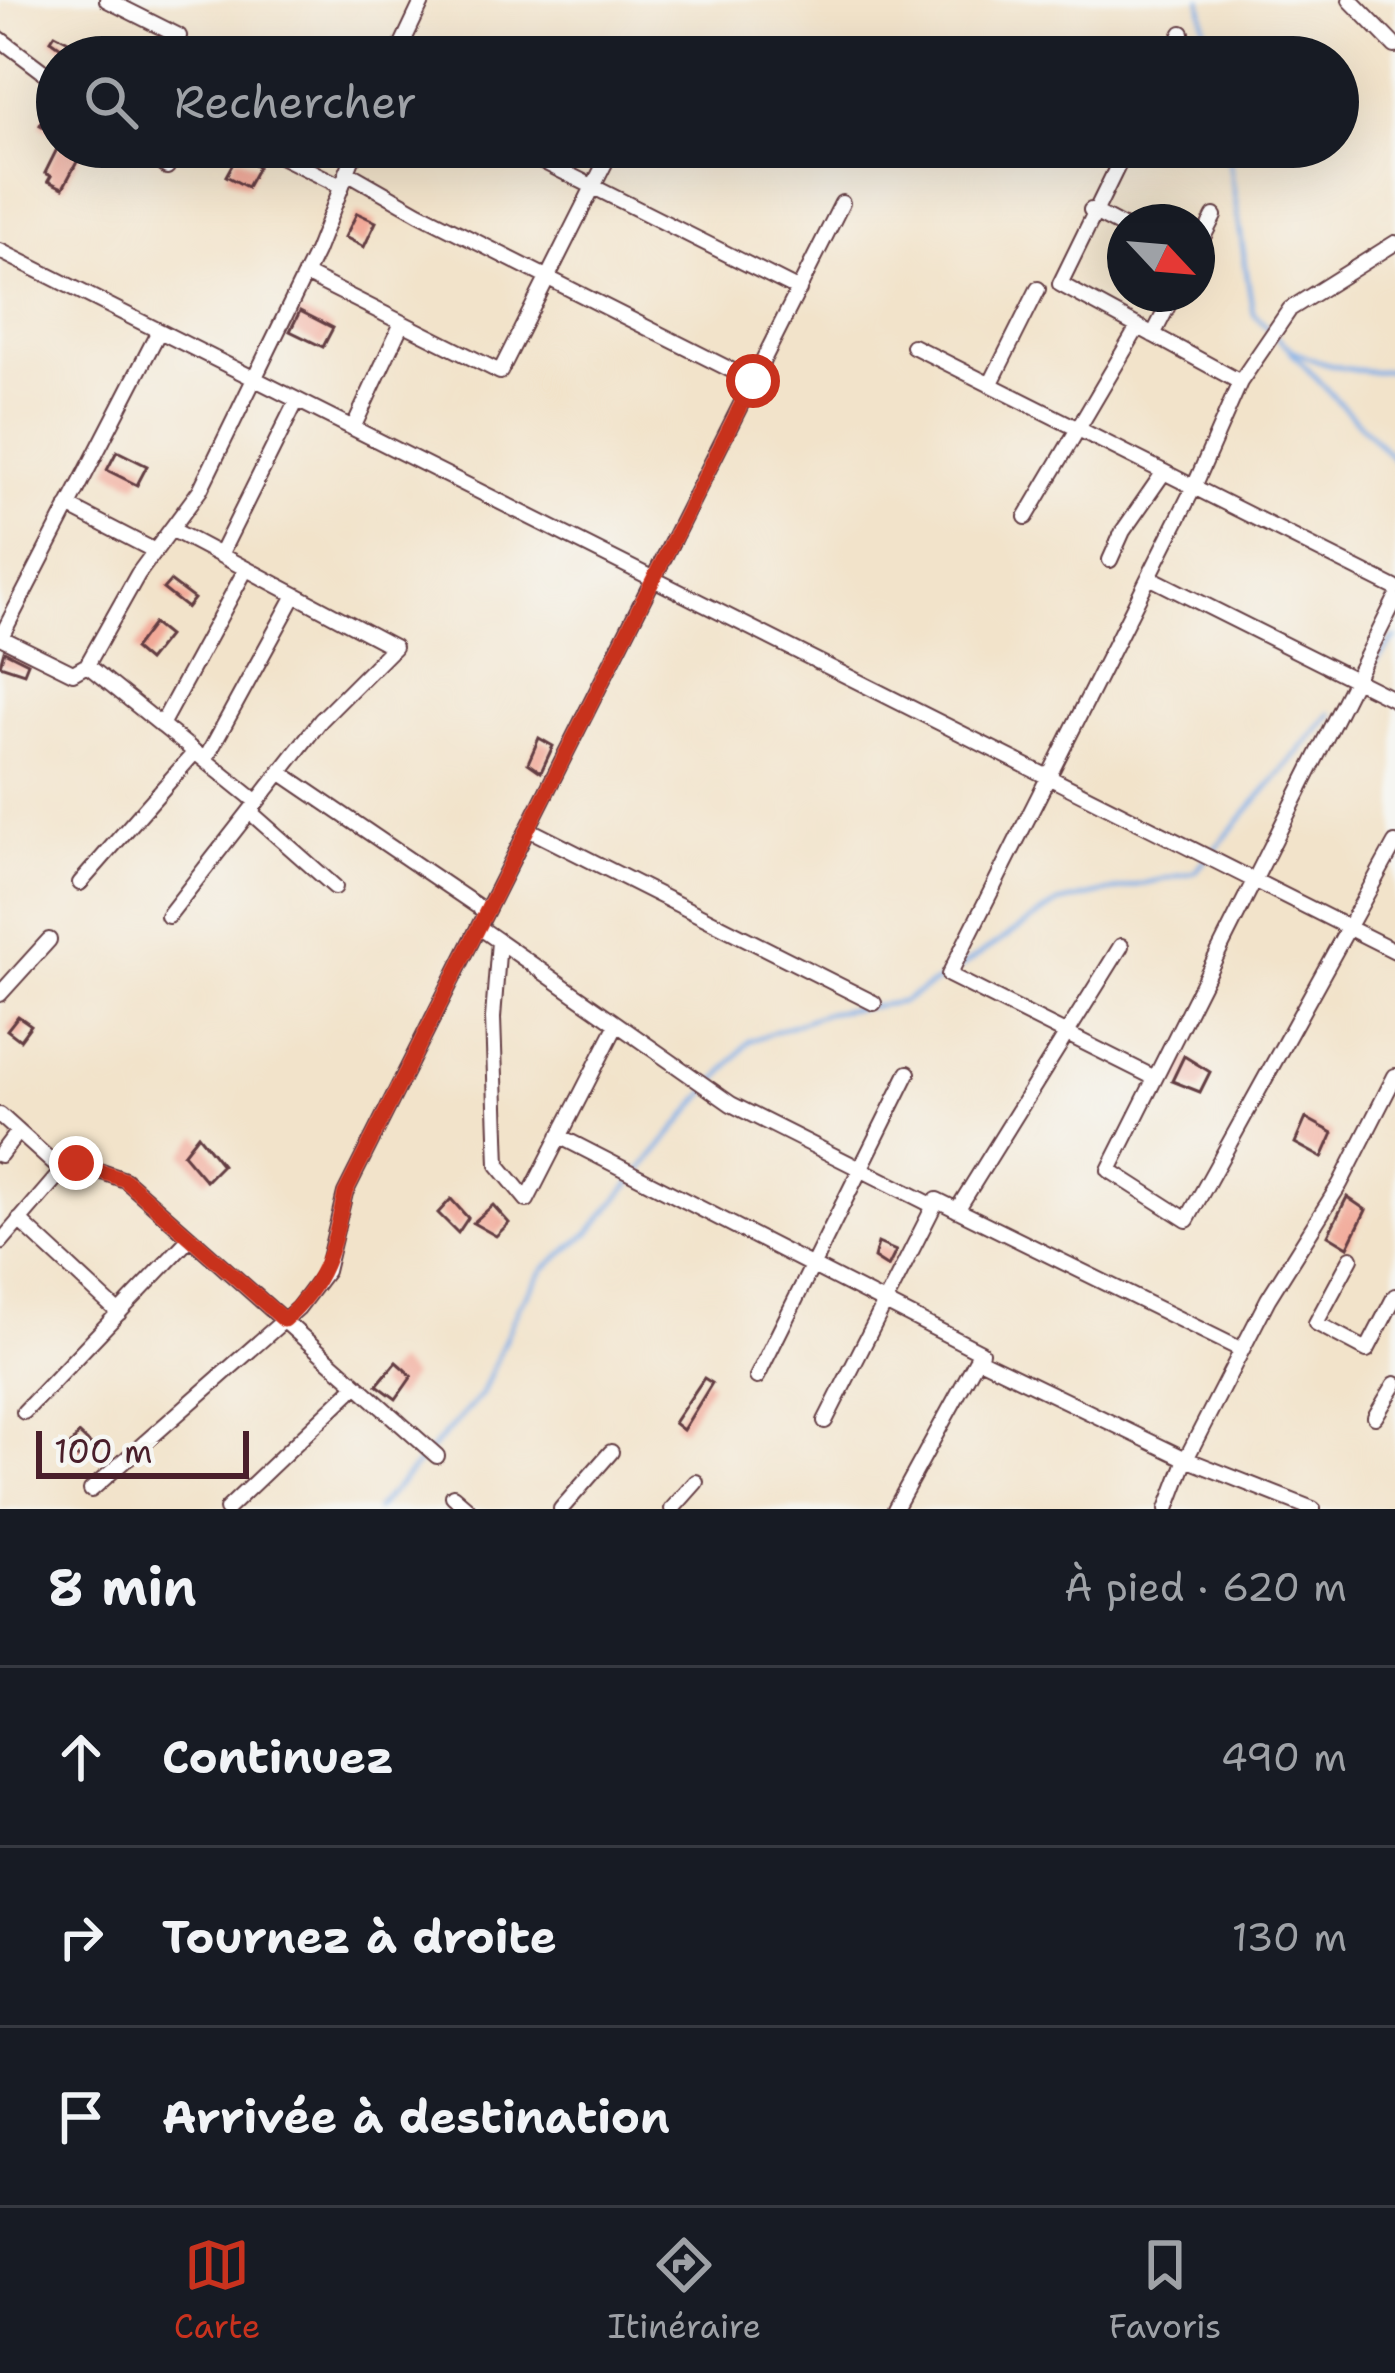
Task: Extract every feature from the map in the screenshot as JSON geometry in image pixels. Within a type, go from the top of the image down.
[{"type":"street","points":[[107,0],[179,36]]},
{"type":"street","points":[[406,36],[423,0]]},
{"type":"street","points":[[1350,0],[1395,46]]},
{"type":"street","points":[[0,39],[36,66]]},
{"type":"street","points":[[316,168],[419,213],[753,381]]},
{"type":"street","points":[[159,331],[0,637],[73,673],[87,665],[155,551],[200,490],[305,274],[348,168]]},
{"type":"street","points":[[556,168],[799,290]]},
{"type":"street","points":[[305,274],[500,372],[602,168]]},
{"type":"street","points":[[1116,168],[1060,284],[1240,382]]},
{"type":"street","points":[[91,1490],[284,1320],[326,1271],[345,1193],[842,203]]},
{"type":"street","points":[[1093,211],[1107,218]]},
{"type":"street","points":[[1155,1078],[949,975],[1194,487],[1240,382],[1290,309],[1395,243]]},
{"type":"street","points":[[0,250],[1395,951]]},
{"type":"street","points":[[990,385],[1038,289]]},
{"type":"street","points":[[1153,335],[1165,312]]},
{"type":"street","points":[[353,428],[402,323]]},
{"type":"street","points":[[1026,518],[1138,327]]},
{"type":"street","points":[[914,346],[1395,588]]},
{"type":"street","points":[[220,555],[297,400]]},
{"type":"street","points":[[1110,560],[1164,472]]},
{"type":"street","points":[[68,506],[155,551]]},
{"type":"street","points":[[168,916],[321,720],[394,647],[171,529]]},
{"type":"street","points":[[161,725],[246,569]]},
{"type":"street","points":[[1149,577],[1395,700]]},
{"type":"street","points":[[80,883],[200,756],[296,595]]},
{"type":"street","points":[[1395,600],[1109,1170],[1186,1220],[1395,843]]},
{"type":"street","points":[[87,665],[200,756],[335,887]]},
{"type":"street","points":[[280,772],[483,919],[499,941],[730,1104],[934,1206]]},
{"type":"street","points":[[528,829],[874,1003]]},
{"type":"street","points":[[0,994],[49,940]]},
{"type":"street","points":[[499,941],[493,1018],[499,1165],[526,1200],[616,1024]]},
{"type":"street","points":[[957,1210],[1121,946]]},
{"type":"street","points":[[757,1377],[908,1073]]},
{"type":"street","points":[[1167,1509],[1186,1459],[1241,1349],[1340,1184],[1395,1076]]},
{"type":"street","points":[[0,1115],[62,1172]]},
{"type":"street","points":[[0,1154],[18,1131]]},
{"type":"street","points":[[559,1136],[981,1352],[895,1509]]},
{"type":"street","points":[[0,1243],[62,1172],[76,1163],[125,1180],[437,1456]]},
{"type":"street","points":[[825,1421],[937,1200],[1241,1349]]},
{"type":"street","points":[[20,1220],[118,1312]]},
{"type":"street","points":[[24,1412],[190,1238]]},
{"type":"street","points":[[1351,1258],[1316,1323],[1366,1350],[1395,1296]]},
{"type":"street","points":[[977,1358],[1186,1459],[1313,1509]]},
{"type":"street","points":[[1375,1417],[1395,1384]]},
{"type":"street","points":[[226,1509],[357,1385]]},
{"type":"street","points":[[561,1509],[610,1451]]},
{"type":"street","points":[[672,1509],[697,1482]]},
{"type":"street","points":[[453,1496],[467,1509]]},
{"type":"building","points":[[48,168],[74,168],[63,188],[48,181],[51,176],[45,173]]},
{"type":"building","points":[[230,168],[257,168],[247,187],[226,176]]},
{"type":"building","points":[[357,213],[376,222],[364,247],[345,237]]},
{"type":"building","points":[[300,311],[333,328],[323,347],[290,331]]},
{"type":"building","points":[[117,451],[147,466],[137,485],[107,470]]},
{"type":"building","points":[[170,581],[194,599],[187,608],[163,589]]},
{"type":"building","points":[[153,624],[168,636],[148,661],[134,649]]},
{"type":"building","points":[[4,651],[28,663],[24,673],[0,665]]},
{"type":"building","points":[[539,738],[553,746],[541,772],[528,763]]},
{"type":"building","points":[[18,1016],[31,1025],[20,1040],[7,1030]]},
{"type":"building","points":[[1184,1056],[1210,1072],[1200,1092],[1172,1081]]},
{"type":"building","points":[[1306,1118],[1333,1133],[1322,1158],[1295,1143]]},
{"type":"building","points":[[198,1135],[222,1165],[206,1181],[183,1154]]},
{"type":"building","points":[[1347,1197],[1366,1210],[1348,1247],[1328,1235]]},
{"type":"building","points":[[451,1199],[468,1218],[458,1233],[438,1213]]},
{"type":"building","points":[[493,1205],[509,1223],[496,1236],[473,1223]]},
{"type":"building","points":[[878,1243],[896,1251],[888,1267],[874,1258]]},
{"type":"building","points":[[396,1362],[412,1376],[396,1399],[377,1385]]},
{"type":"building","points":[[704,1378],[712,1383],[683,1430],[674,1423]]},
{"type":"building","points":[[79,1434],[91,1445],[80,1459],[67,1449]]},
{"type":"waterway","points":[[1201,0],[1207,36]]},
{"type":"waterway","points":[[1230,168],[1253,313],[1269,329]]},
{"type":"waterway","points":[[1277,337],[1301,354],[1332,366],[1395,370]]},
{"type":"waterway","points":[[1291,352],[1395,461]]},
{"type":"waterway","points":[[1362,678],[1395,638]]},
{"type":"waterway","points":[[958,969],[1058,903],[1195,872],[1331,714]]},
{"type":"waterway","points":[[376,1509],[482,1394],[519,1306],[545,1268],[589,1233],[749,1041],[826,1013],[902,1002],[948,975]]},
{"type":"route","points":[[76,1163],[125,1180],[284,1320],[298,1308],[326,1271],[345,1193],[753,381]]}]
